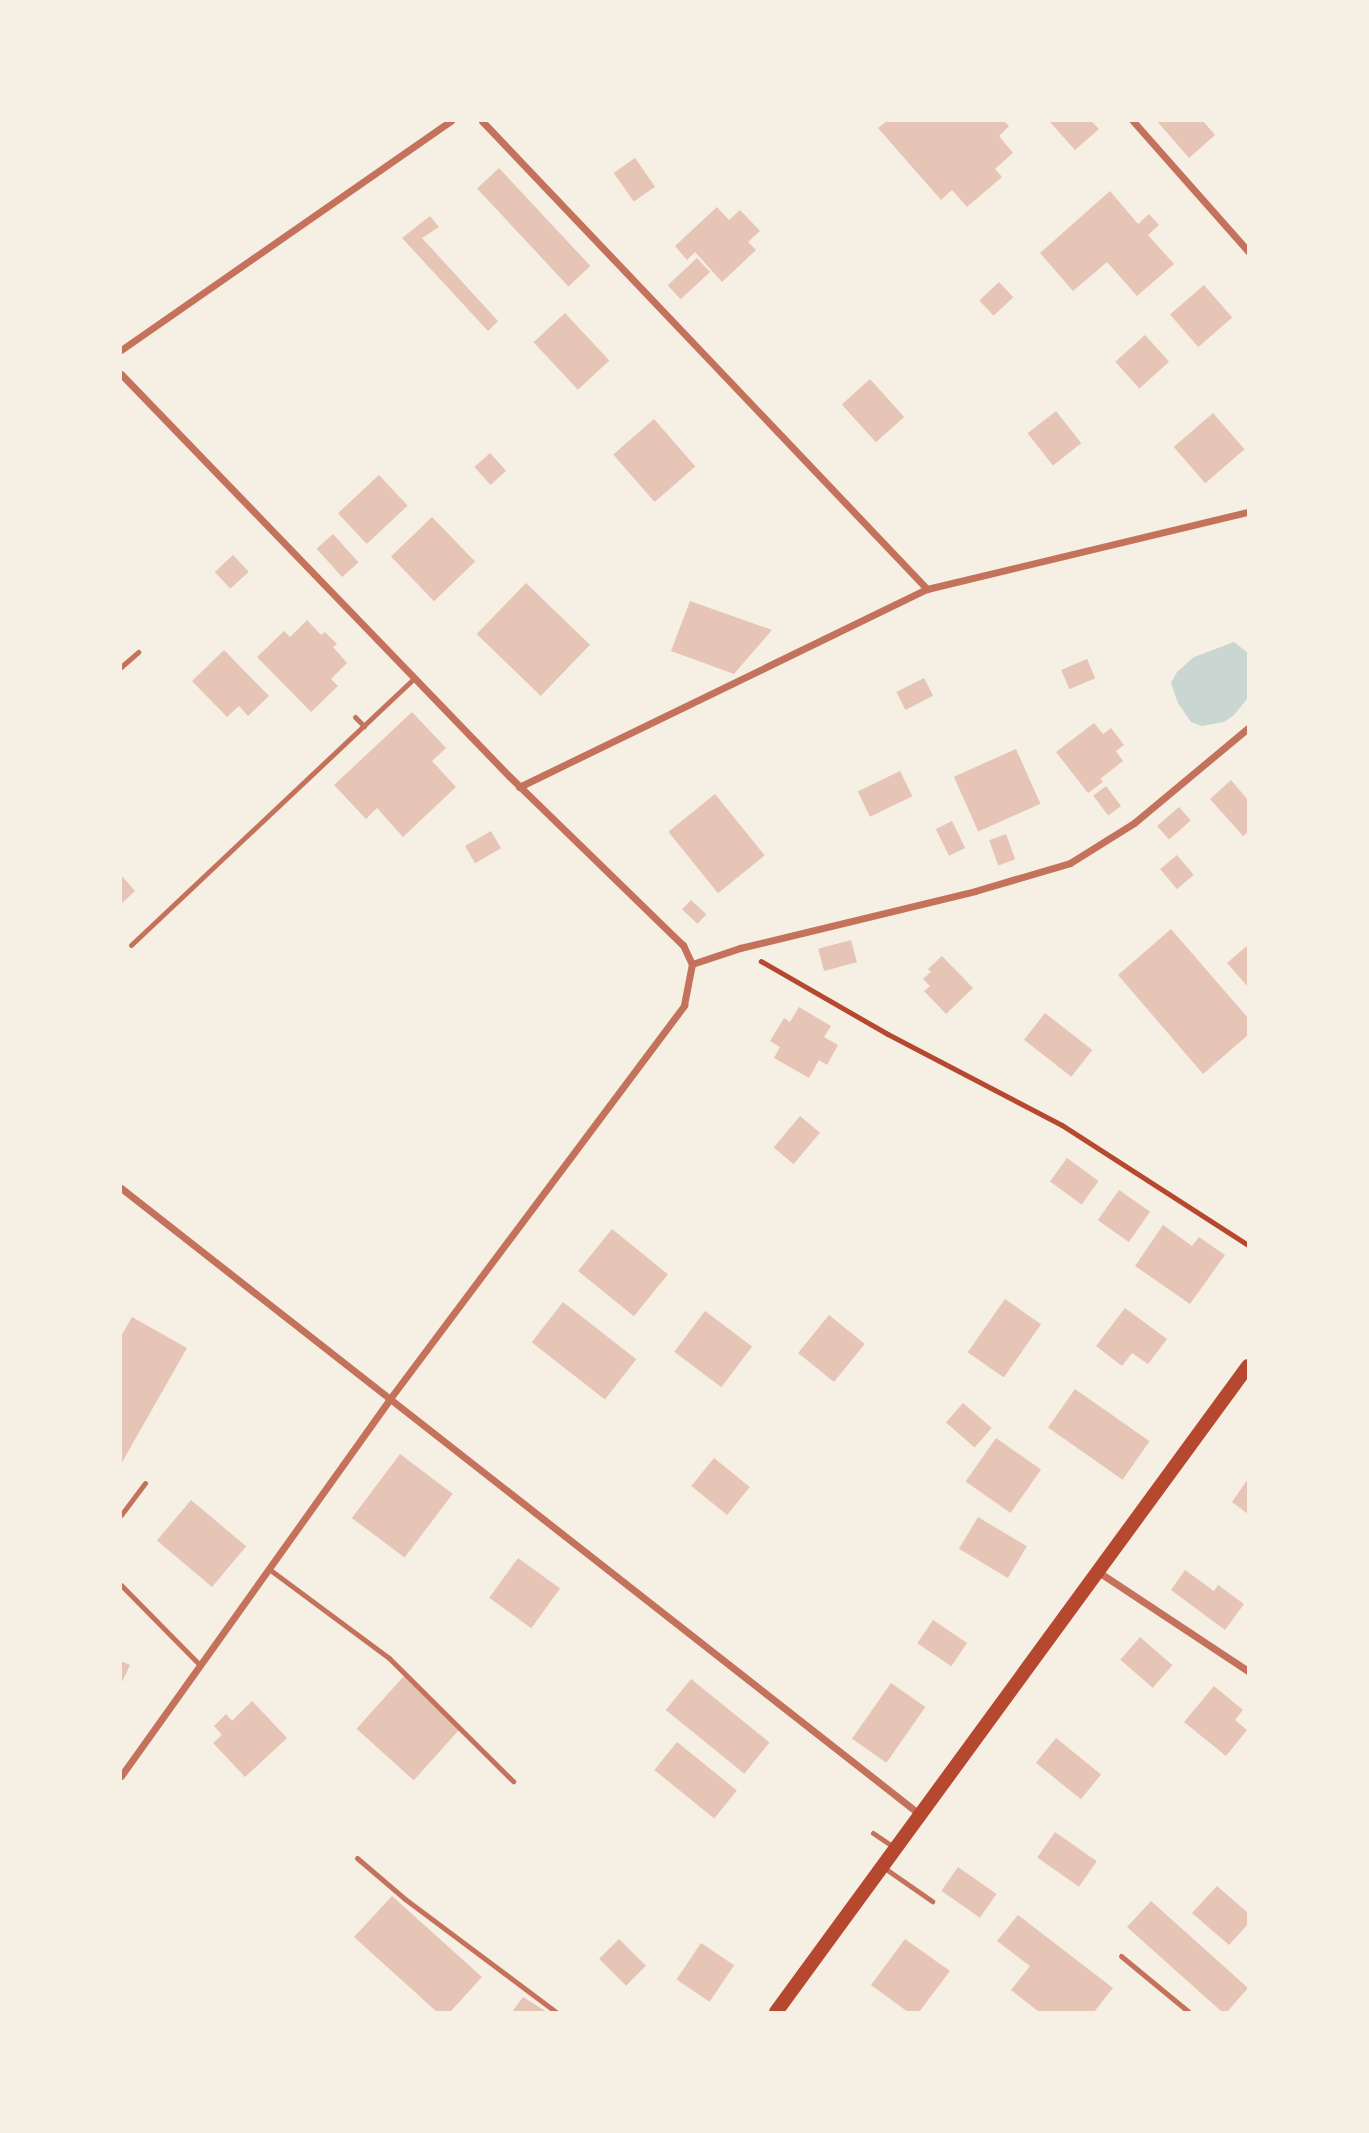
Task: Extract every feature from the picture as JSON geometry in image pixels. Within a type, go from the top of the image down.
[{"type":"main road","points":[[776,2012],[1100,1573],[1248,1366]]},
{"type":"street","points":[[121,349],[452,121]]},
{"type":"street","points":[[482,121],[927,589]]},
{"type":"street","points":[[1133,121],[1248,251]]},
{"type":"street","points":[[121,374],[519,787],[683,945],[692,964],[684,1005],[389,1400],[121,1776]]},
{"type":"street","points":[[519,787],[927,589],[1248,512]]},
{"type":"street","points":[[692,964],[740,948],[975,891],[1070,863],[1134,823],[1248,728]]},
{"type":"street","points":[[121,1188],[922,1815]]},
{"type":"street","points":[[1100,1573],[1248,1671]]},
{"type":"lane","points":[[121,667],[138,652]]},
{"type":"lane","points":[[131,945],[414,678]]},
{"type":"lane","points":[[355,717],[364,726]]},
{"type":"lane","points":[[121,1515],[145,1483]]},
{"type":"lane","points":[[270,1569],[389,1658],[513,1781]]},
{"type":"lane","points":[[121,1586],[200,1665]]},
{"type":"lane","points":[[873,1833],[897,1849]]},
{"type":"lane","points":[[357,1858],[405,1899],[556,2012]]},
{"type":"lane","points":[[883,1867],[932,1901]]},
{"type":"lane","points":[[1121,1956],[1189,2012]]},
{"type":"path","points":[[740,948],[888,1034],[1062,1125],[1248,1245]]},
{"type":"shaded area","points":[[1234,642],[1248,653],[1247,699],[1234,715],[1224,722],[1202,726],[1191,722],[1178,703],[1171,683],[1177,672],[1194,657]]},
{"type":"building","points":[[887,121],[1004,121],[1009,126],[999,136],[1013,153],[995,169],[1002,177],[967,207],[952,190],[941,200],[878,128]]},
{"type":"building","points":[[1049,121],[1091,121],[1099,129],[1075,150]]},
{"type":"building","points":[[1157,121],[1203,121],[1215,135],[1189,158]]},
{"type":"building","points":[[635,158],[655,187],[634,202],[614,173]]},
{"type":"building","points":[[499,168],[590,266],[568,286],[477,188]]},
{"type":"building","points":[[1110,191],[1138,224],[1149,214],[1159,225],[1148,235],[1174,264],[1137,296],[1107,262],[1073,291],[1040,253]]},
{"type":"building","points":[[717,207],[729,220],[740,210],[760,231],[748,242],[756,250],[722,282],[695,252],[687,260],[675,246]]},
{"type":"building","points":[[430,216],[439,227],[422,238],[498,321],[488,331],[402,238]]},
{"type":"building","points":[[697,258],[710,272],[681,299],[668,285]]},
{"type":"building","points":[[999,282],[1013,297],[994,316],[979,300]]},
{"type":"building","points":[[1204,285],[1232,317],[1198,347],[1170,315]]},
{"type":"building","points":[[565,313],[609,361],[578,390],[534,342]]},
{"type":"building","points":[[1145,335],[1169,362],[1139,389],[1115,362]]},
{"type":"building","points":[[870,379],[904,417],[876,442],[842,404]]},
{"type":"building","points":[[1056,411],[1081,443],[1053,465],[1028,433]]},
{"type":"building","points":[[1213,413],[1244,449],[1205,483],[1174,447]]},
{"type":"building","points":[[654,419],[695,467],[655,502],[613,454]]},
{"type":"building","points":[[490,453],[506,471],[490,485],[474,467]]},
{"type":"building","points":[[379,475],[408,506],[367,544],[338,513]]},
{"type":"building","points":[[432,517],[475,562],[434,601],[391,557]]},
{"type":"building","points":[[333,534],[358,562],[342,577],[317,549]]},
{"type":"building","points":[[233,555],[249,572],[230,589],[215,572]]},
{"type":"building","points":[[526,583],[590,645],[541,696],[477,634]]},
{"type":"building","points":[[690,601],[772,630],[734,674],[671,651]]},
{"type":"building","points":[[307,620],[321,635],[325,632],[337,644],[333,647],[347,663],[331,679],[338,686],[311,712],[257,657],[284,631],[290,637]]},
{"type":"building","points":[[224,650],[269,696],[248,716],[239,706],[227,717],[192,681]]},
{"type":"building","points":[[1087,659],[1095,678],[1069,689],[1061,670]]},
{"type":"building","points":[[924,678],[933,696],[905,710],[896,692]]},
{"type":"building","points":[[412,712],[446,748],[432,761],[456,787],[403,837],[377,808],[366,819],[334,785]]},
{"type":"building","points":[[1094,723],[1103,734],[1111,728],[1124,745],[1116,751],[1123,761],[1100,779],[1103,782],[1088,793],[1056,752]]},
{"type":"building","points":[[1016,749],[1040,804],[978,831],[954,777]]},
{"type":"building","points":[[900,771],[912,796],[870,817],[858,792]]},
{"type":"building","points":[[1231,780],[1248,800],[1248,832],[1243,836],[1210,799]]},
{"type":"building","points":[[1106,786],[1121,806],[1108,816],[1093,796]]},
{"type":"building","points":[[715,794],[765,855],[718,893],[668,832]]},
{"type":"building","points":[[1179,807],[1191,821],[1169,840],[1157,826]]},
{"type":"building","points":[[952,821],[965,848],[949,856],[936,829]]},
{"type":"building","points":[[491,831],[501,848],[475,863],[465,846]]},
{"type":"building","points":[[1006,834],[1015,859],[998,866],[989,840]]},
{"type":"building","points":[[1177,855],[1194,875],[1177,889],[1160,869]]},
{"type":"building","points":[[121,875],[135,891],[121,904]]},
{"type":"building","points":[[691,900],[706,914],[697,924],[682,910]]},
{"type":"building","points":[[1171,929],[1248,1018],[1248,1035],[1203,1074],[1118,975]]},
{"type":"building","points":[[851,940],[857,962],[824,971],[818,949]]},
{"type":"building","points":[[1248,945],[1248,987],[1227,963]]},
{"type":"building","points":[[942,956],[973,988],[946,1014],[924,991],[930,986],[923,979],[931,972],[928,969]]},
{"type":"building","points":[[799,1007],[831,1026],[824,1037],[838,1045],[827,1065],[819,1060],[809,1078],[774,1058],[780,1047],[770,1041],[784,1018],[790,1022]]},
{"type":"building","points":[[1045,1013],[1092,1050],[1071,1077],[1024,1040]]},
{"type":"building","points":[[800,1116],[820,1133],[794,1164],[774,1147]]},
{"type":"building","points":[[1067,1158],[1099,1181],[1082,1204],[1050,1181]]},
{"type":"building","points":[[1119,1190],[1150,1212],[1129,1242],[1098,1220]]},
{"type":"building","points":[[1163,1225],[1192,1246],[1199,1237],[1225,1255],[1190,1304],[1135,1266]]},
{"type":"building","points":[[612,1229],[668,1274],[634,1316],[578,1271]]},
{"type":"building","points":[[1005,1299],[1041,1324],[1004,1377],[968,1352]]},
{"type":"building","points":[[563,1302],[636,1359],[605,1399],[532,1342]]},
{"type":"building","points":[[1125,1308],[1167,1339],[1148,1364],[1132,1353],[1122,1366],[1096,1346]]},
{"type":"building","points":[[705,1311],[752,1347],[721,1387],[674,1352]]},
{"type":"building","points":[[829,1315],[865,1344],[834,1382],[798,1353]]},
{"type":"building","points":[[132,1317],[187,1348],[121,1464],[121,1336]]},
{"type":"building","points":[[1075,1389],[1150,1441],[1123,1480],[1048,1428]]},
{"type":"building","points":[[963,1403],[992,1428],[975,1448],[946,1423]]},
{"type":"building","points":[[996,1438],[1041,1470],[1011,1513],[966,1481]]},
{"type":"building","points":[[400,1454],[453,1494],[405,1558],[352,1518]]},
{"type":"building","points":[[714,1458],[750,1487],[727,1515],[691,1486]]},
{"type":"building","points":[[1248,1479],[1248,1514],[1232,1502]]},
{"type":"building","points":[[191,1500],[246,1546],[212,1587],[157,1541]]},
{"type":"building","points":[[978,1517],[1027,1546],[1008,1578],[959,1549]]},
{"type":"building","points":[[518,1558],[560,1589],[531,1628],[489,1598]]},
{"type":"building","points":[[1185,1570],[1214,1591],[1218,1585],[1244,1604],[1225,1630],[1171,1590]]},
{"type":"building","points":[[933,1620],[967,1643],[951,1666],[917,1643]]},
{"type":"building","points":[[1140,1637],[1172,1665],[1153,1688],[1120,1660]]},
{"type":"building","points":[[121,1661],[130,1665],[121,1684]]},
{"type":"building","points":[[404,1676],[461,1728],[414,1780],[356,1729]]},
{"type":"building","points":[[691,1679],[769,1743],[744,1774],[666,1710]]},
{"type":"building","points":[[891,1683],[925,1707],[886,1763],[852,1739]]},
{"type":"building","points":[[1214,1686],[1243,1710],[1235,1720],[1247,1730],[1226,1756],[1184,1722]]},
{"type":"building","points":[[252,1701],[287,1738],[245,1777],[213,1743],[222,1735],[214,1726],[226,1714],[232,1721]]},
{"type":"building","points":[[1056,1738],[1101,1775],[1081,1799],[1036,1763]]},
{"type":"building","points":[[677,1742],[737,1790],[714,1818],[654,1770]]},
{"type":"building","points":[[1055,1832],[1097,1861],[1079,1887],[1037,1857]]},
{"type":"building","points":[[958,1867],[997,1894],[980,1918],[941,1891]]},
{"type":"building","points":[[1217,1886],[1248,1913],[1248,1924],[1229,1945],[1192,1913]]},
{"type":"building","points":[[392,1896],[482,1977],[450,2012],[437,2012],[354,1937]]},
{"type":"building","points":[[1151,1901],[1248,1988],[1227,2012],[1222,2012],[1127,1927]]},
{"type":"building","points":[[1018,1915],[1113,1988],[1094,2012],[1039,2012],[1011,1990],[1030,1966],[997,1941]]},
{"type":"building","points":[[619,1939],[646,1966],[626,1986],[599,1959]]},
{"type":"building","points":[[905,1939],[950,1971],[919,2012],[908,2012],[871,1985]]},
{"type":"building","points":[[701,1943],[734,1965],[710,2002],[676,1979]]},
{"type":"building","points":[[523,1997],[547,2012],[512,2012]]}]
